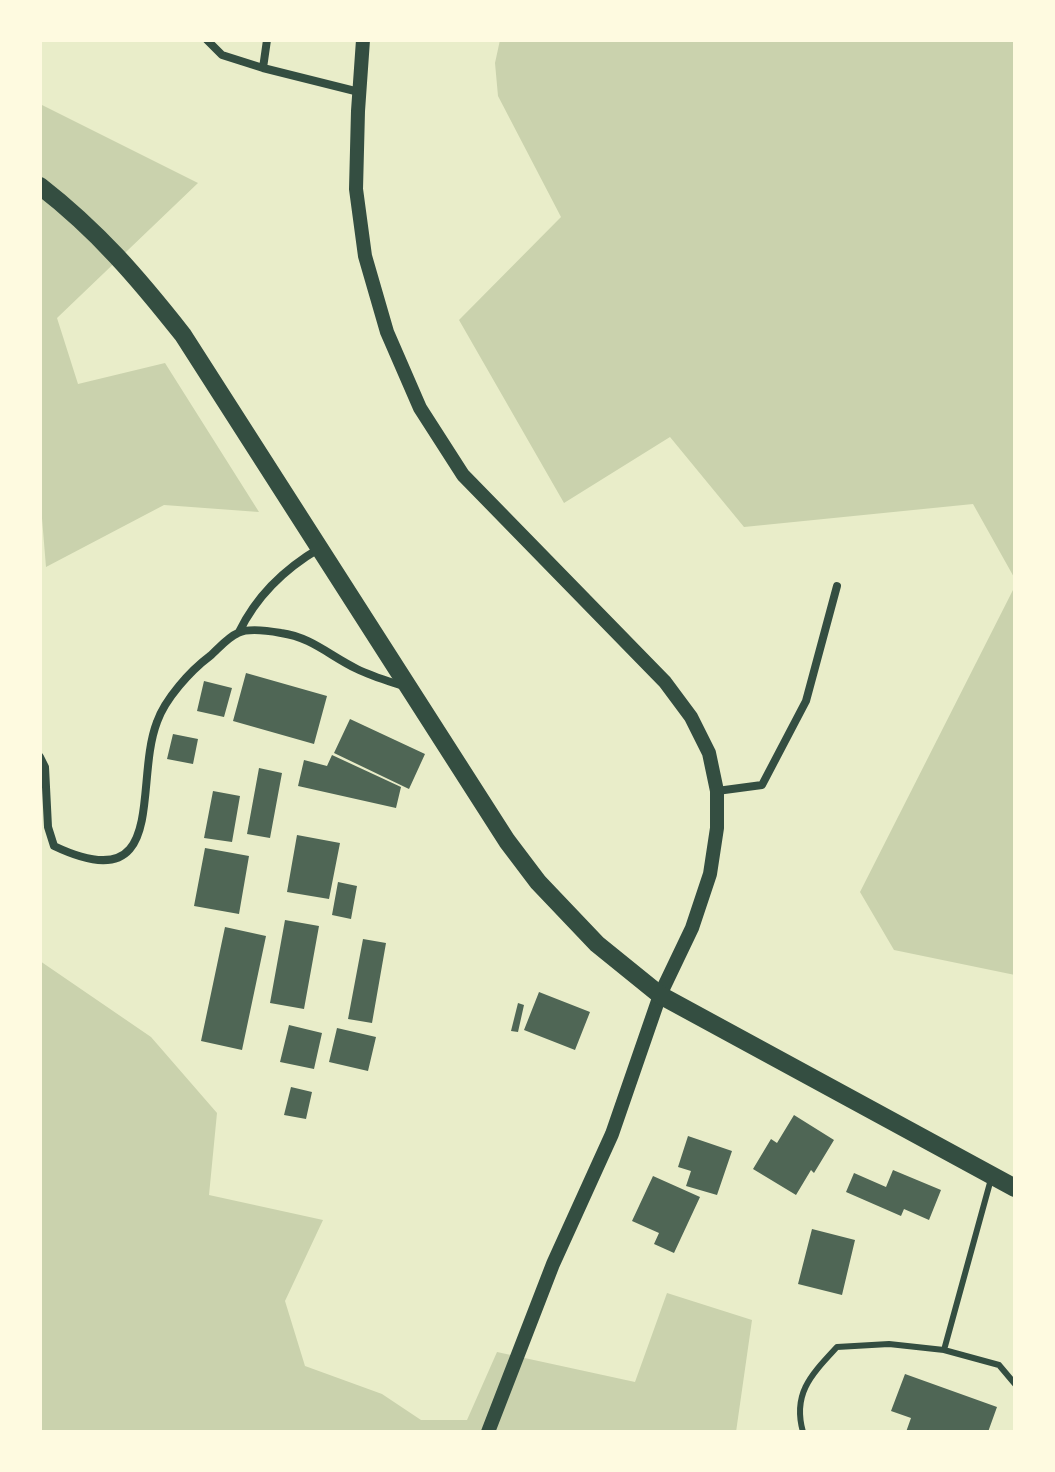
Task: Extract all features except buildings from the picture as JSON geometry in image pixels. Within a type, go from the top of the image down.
[{"type":"highway","points":[[40,186],[100,237],[183,335],[507,841],[538,882],[597,944],[660,995],[1015,1188]]},
{"type":"street","points":[[207,40],[222,55],[359,92]]},
{"type":"street","points":[[263,68],[267,40]]},
{"type":"street","points":[[363,40],[356,189],[365,256],[387,332],[420,408],[463,475],[665,682],[691,717],[709,753],[717,791],[717,828],[710,874],[692,928],[660,995],[612,1134],[553,1264],[488,1432]]},
{"type":"street","points":[[40,757],[45,767],[48,827],[54,846],[80,858],[102,862],[123,856],[140,833],[147,800],[147,765],[157,721],[175,693],[202,662],[239,632],[262,594],[292,565],[320,548]]},
{"type":"street","points":[[717,791],[762,785],[806,701],[837,586]]},
{"type":"street","points":[[239,632],[280,632],[308,639],[357,669],[411,689]]},
{"type":"lane","points":[[944,1350],[992,1176]]},
{"type":"lane","points":[[803,1432],[798,1414],[807,1379],[837,1347],[889,1344],[944,1350],[999,1365],[1015,1384]]},
{"type":"green space","points":[[500,40],[1015,40],[1015,579],[973,504],[744,527],[670,437],[564,503],[459,320],[561,217],[498,96],[495,63]]},
{"type":"green space","points":[[40,104],[198,183],[57,318],[78,384],[165,363],[259,512],[164,505],[46,567],[40,494]]},
{"type":"green space","points":[[1015,586],[1015,975],[894,950],[860,892]]},
{"type":"green space","points":[[40,961],[151,1037],[217,1113],[209,1195],[323,1220],[285,1301],[305,1366],[382,1394],[421,1420],[467,1420],[497,1352],[635,1382],[667,1293],[752,1320],[736,1432],[40,1432]]}]
